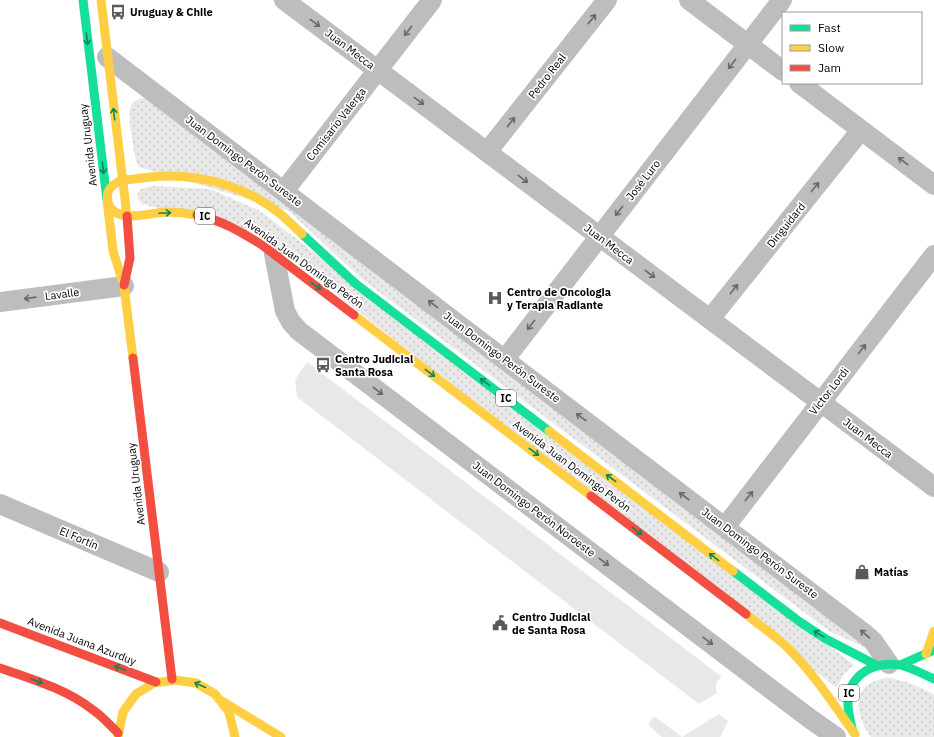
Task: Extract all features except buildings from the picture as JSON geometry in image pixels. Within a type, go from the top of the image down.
[{"type":"main road","name":"Avenida Uruguay","points":[[83,0],[113,251],[124,286],[172,679]]},
{"type":"main road","name":"Avenida Uruguay","points":[[101,0],[130,249],[130,258],[124,286]]},
{"type":"main road","name":"Avenida Juan Domingo Perón","points":[[122,180],[167,176],[192,177],[229,186],[249,194],[264,203],[282,216],[356,284],[800,622],[826,639],[889,665]]},
{"type":"main road","points":[[122,180],[116,182],[111,187],[107,200],[114,212],[127,216]]},
{"type":"main road","name":"Avenida Juan Domingo Perón","points":[[127,216],[170,212],[208,217],[243,232],[274,254],[778,639],[800,659],[812,673],[849,736]]},
{"type":"main road","name":"Avenida Juana Azurduy","points":[[0,623],[156,682]]},
{"type":"main road","points":[[889,665],[930,652],[932,635],[934,631]]},
{"type":"main road","name":"IC","points":[[849,736],[851,724],[848,699],[850,688],[855,680],[869,668],[889,665],[934,679]]},
{"type":"main road","points":[[0,668],[72,696],[104,718],[118,735]]},
{"type":"main road","points":[[118,735],[119,723],[127,705],[132,698],[156,682],[181,679],[199,684],[215,694],[222,701],[231,718],[235,737]]},
{"type":"main road","points":[[222,701],[281,737]]},
{"type":"street","name":"Juan Mecca","points":[[284,0],[934,487]]},
{"type":"street","name":"Comisario Valerga","points":[[284,191],[432,0]]},
{"type":"street","name":"Pedro Real","points":[[487,152],[607,0]]},
{"type":"street","points":[[689,0],[782,70]]},
{"type":"street","name":"José Luro","points":[[505,359],[782,0]]},
{"type":"street","name":"Juan Domingo Perón Sureste","points":[[107,57],[865,634],[873,641],[889,665]]},
{"type":"street","points":[[800,84],[934,185]]},
{"type":"street","name":"Dinguidard","points":[[710,319],[861,130]]},
{"type":"street","name":"Juan Domingo Perón Noroeste","points":[[274,254],[285,311],[296,328],[803,714],[849,736]]},
{"type":"street","name":"Víctor Lordi","points":[[725,527],[934,255]]},
{"type":"street","name":"Lavalle","points":[[0,302],[124,286]]},
{"type":"street","name":"El Fortín","points":[[0,504],[159,572]]},
{"type":"shaded area","points":[[143,98],[147,99],[865,642],[864,647],[829,631],[362,279],[289,211],[139,167],[136,161],[131,131],[130,108],[136,100]]},
{"type":"shaded area","points":[[155,186],[210,189],[260,211],[854,665],[844,674],[838,685],[836,687],[834,686],[263,236],[142,204],[139,199],[138,192],[143,188]]},
{"type":"shaded area","points":[[307,362],[722,677],[716,684],[717,693],[699,704],[297,397],[295,380]]},
{"type":"shaded area","points":[[889,678],[912,684],[934,695],[934,737],[871,737],[861,718],[859,700],[862,692],[868,685],[877,680]]},
{"type":"shaded area","points":[[719,714],[728,721],[720,737],[682,737]]},
{"type":"shaded area","points":[[654,716],[682,737],[662,737],[648,725]]},
{"type":"traffic: fast","points":[[83,0],[107,200]]},
{"type":"traffic: fast","points":[[302,234],[356,284],[549,431]]},
{"type":"traffic: fast","points":[[733,571],[800,622],[826,639],[878,666]]},
{"type":"traffic: fast","points":[[900,665],[934,650]]},
{"type":"traffic: fast","points":[[852,728],[848,707],[849,694],[852,685],[864,672],[880,665],[890,664],[913,669],[934,679]]},
{"type":"traffic: slow","points":[[101,0],[127,216]]},
{"type":"traffic: slow","points":[[197,215],[166,212],[136,216],[121,215],[110,207],[108,203],[108,192],[112,186],[122,180],[150,177],[168,176],[197,178],[212,181],[241,190],[267,204],[282,215],[302,234]]},
{"type":"traffic: slow","points":[[107,200],[113,251],[124,286],[133,358]]},
{"type":"traffic: slow","points":[[354,315],[591,496]]},
{"type":"traffic: slow","points":[[549,431],[733,571]]},
{"type":"traffic: slow","points":[[746,614],[789,649],[824,690],[855,734]]},
{"type":"traffic: slow","points":[[926,654],[934,631]]},
{"type":"traffic: slow","points":[[118,737],[123,712],[136,694],[154,683],[175,680],[196,683],[215,694],[229,712],[235,737]]},
{"type":"traffic: slow","points":[[222,701],[281,737]]},
{"type":"traffic: jam","points":[[197,215],[223,223],[262,245],[354,315]]},
{"type":"traffic: jam","points":[[124,285],[130,258],[127,216]]},
{"type":"traffic: jam","points":[[133,358],[172,679]]},
{"type":"traffic: jam","points":[[591,496],[746,614]]},
{"type":"traffic: jam","points":[[0,623],[156,682]]},
{"type":"traffic: jam","points":[[0,668],[48,685],[72,696],[96,712],[118,733]]},
{"type":"place","name":"Uruguay & Chile","points":[[118,12]]},
{"type":"place","name":"Centro de Oncologia y Terapia Radiante","points":[[495,298]]},
{"type":"place","name":"Centro Judicial Santa Rosa","points":[[323,365]]},
{"type":"place","name":"Matías","points":[[862,572]]},
{"type":"place","name":"Centro Judicial de Santa Rosa","points":[[500,623]]}]
